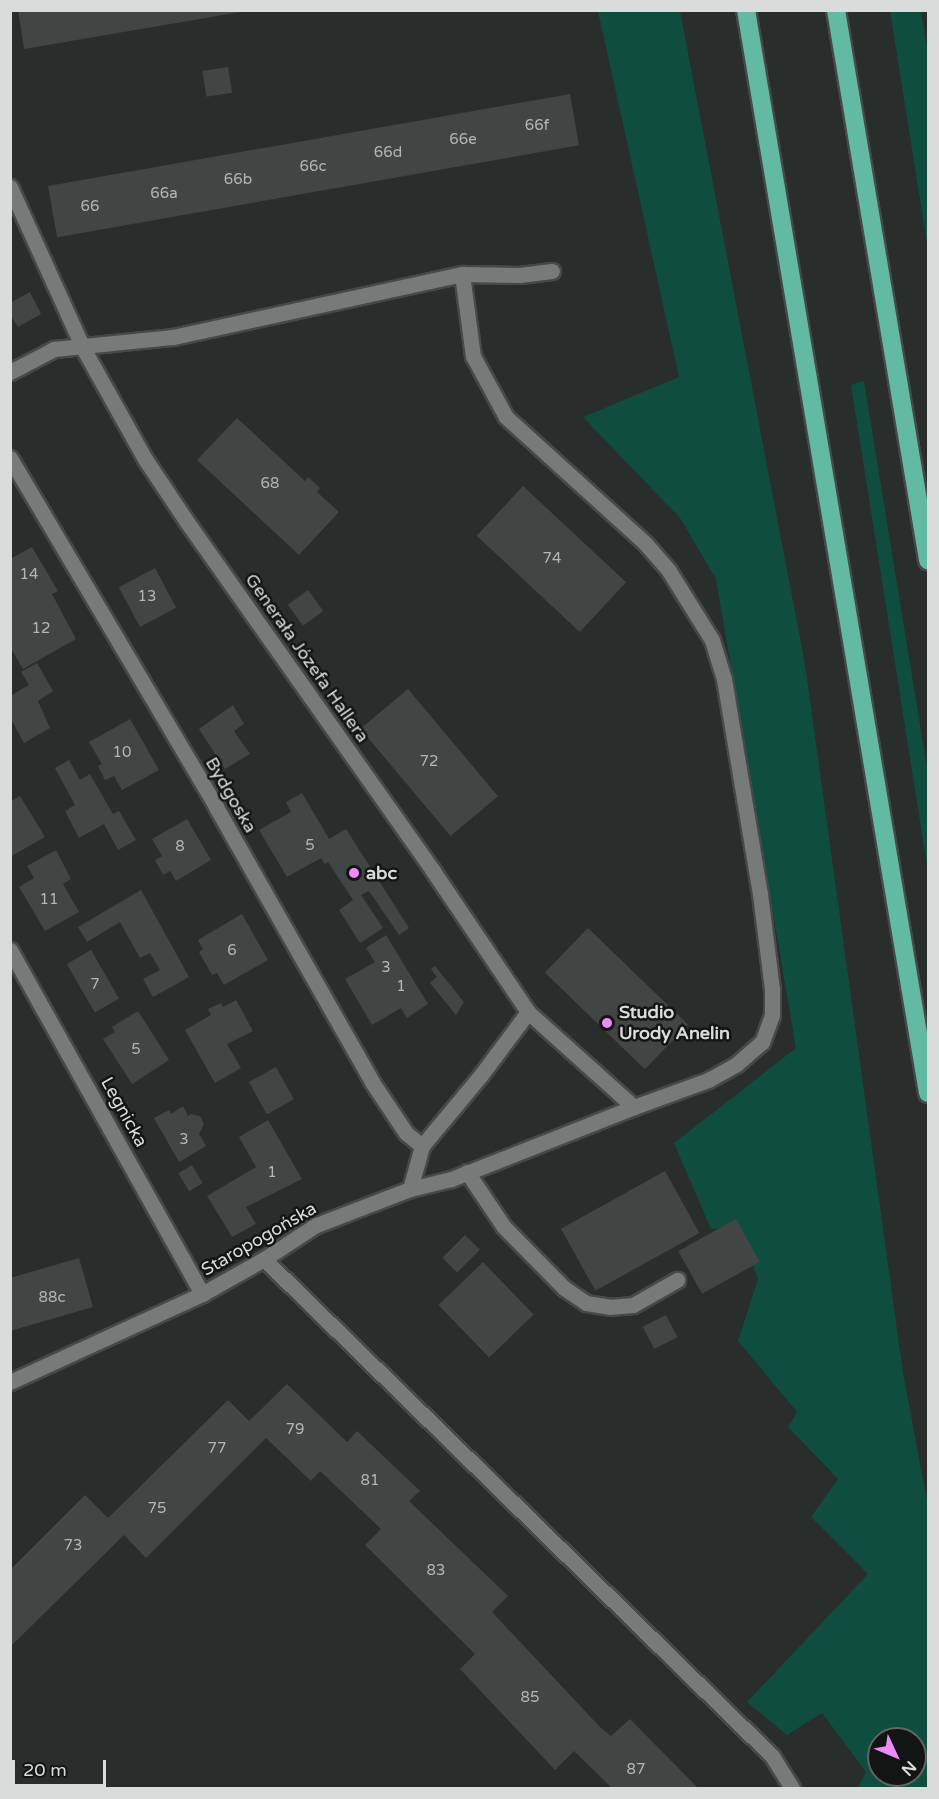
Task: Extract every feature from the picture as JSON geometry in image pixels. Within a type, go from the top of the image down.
[{"type":"highway","points":[[746,10],[928,1093]]},
{"type":"highway","points":[[836,10],[928,560]]},
{"type":"street","name":"Generała Józefa Hallera","points":[[10,187],[83,348],[145,459],[528,1012],[634,1107]]},
{"type":"street","points":[[10,372],[54,349],[83,348],[173,337],[462,274],[519,275],[552,271]]},
{"type":"street","name":"Staropogońska","points":[[10,1382],[202,1294],[264,1259],[316,1225],[410,1189],[467,1172],[708,1080],[736,1064],[762,1042],[772,1015],[772,989],[760,894],[724,679],[712,640],[669,571],[645,543],[506,417],[473,356],[462,274]]},
{"type":"street","name":"Bydgoska","points":[[10,458],[216,807],[372,1082],[406,1133],[422,1146]]},
{"type":"street","name":"Legnicka","points":[[10,950],[202,1294]]},
{"type":"street","points":[[410,1189],[422,1146],[482,1075],[528,1012]]},
{"type":"street","points":[[467,1172],[504,1227],[564,1288],[586,1303],[610,1307],[633,1305],[677,1280]]},
{"type":"street","points":[[264,1259],[772,1756],[792,1788]]},
{"type":"green space","points":[[598,11],[680,11],[805,664],[903,1373],[928,1505],[928,1788],[858,1788],[866,1772],[822,1713],[787,1735],[747,1702],[868,1574],[811,1517],[838,1479],[788,1427],[797,1412],[738,1341],[758,1279],[739,1227],[711,1229],[674,1143],[796,1048],[716,579],[680,518],[583,417],[679,377]]},
{"type":"green space","points":[[890,11],[921,11],[928,55],[928,250]]},
{"type":"green space","points":[[864,381],[928,774],[928,872],[851,385]]},
{"type":"building","points":[[18,10],[241,10],[241,12],[24,49]]},
{"type":"building","points":[[228,67],[232,93],[206,97],[202,71]]},
{"type":"building","points":[[570,94],[579,145],[57,237],[48,186]]},
{"type":"building","points":[[30,292],[41,314],[18,327],[10,314],[10,303]]},
{"type":"building","points":[[237,418],[305,481],[308,477],[320,488],[317,492],[339,512],[299,555],[197,460]]},
{"type":"building","points":[[523,486],[626,582],[580,632],[477,536]]},
{"type":"building","points":[[32,547],[58,591],[52,594],[76,639],[23,669],[10,647],[10,559]]},
{"type":"building","points":[[155,568],[176,608],[140,627],[119,587]]},
{"type":"building","points":[[308,590],[323,611],[303,626],[288,605]]},
{"type":"building","points":[[37,663],[53,691],[38,701],[50,728],[24,743],[10,717],[10,696],[29,685],[21,672]]},
{"type":"building","points":[[408,689],[498,796],[450,836],[361,729]]},
{"type":"building","points":[[233,705],[244,724],[234,731],[250,754],[225,769],[199,729]]},
{"type":"building","points":[[130,719],[159,770],[122,790],[114,776],[105,780],[98,766],[102,764],[89,742]]},
{"type":"building","points":[[69,760],[80,780],[90,774],[113,814],[119,811],[136,840],[118,850],[104,824],[79,838],[65,811],[75,805],[55,768]]},
{"type":"building","points":[[302,793],[329,839],[346,829],[409,928],[399,935],[369,891],[361,895],[383,928],[360,943],[339,910],[353,900],[328,862],[325,864],[321,858],[287,877],[259,830],[291,812],[286,802]]},
{"type":"building","points":[[20,796],[45,837],[10,857],[10,802]]},
{"type":"building","points":[[187,819],[211,860],[176,881],[170,871],[163,875],[155,860],[162,856],[152,839]]},
{"type":"building","points":[[56,850],[71,879],[63,884],[79,912],[45,931],[19,887],[34,878],[27,866]]},
{"type":"building","points":[[141,890],[189,977],[153,997],[143,979],[160,970],[150,953],[140,958],[120,922],[87,942],[78,927]]},
{"type":"building","points":[[242,914],[268,960],[224,985],[217,973],[212,975],[199,952],[203,949],[198,940]]},
{"type":"building","points":[[588,928],[688,1025],[645,1069],[545,973]]},
{"type":"building","points":[[386,935],[428,1004],[407,1018],[401,1008],[372,1025],[345,979],[375,962],[366,948]]},
{"type":"building","points":[[91,950],[119,998],[95,1012],[67,964]]},
{"type":"building","points":[[435,966],[464,1002],[456,1015],[430,983],[437,977],[431,969]]},
{"type":"building","points":[[236,1000],[253,1031],[227,1044],[241,1068],[215,1083],[185,1030],[211,1015],[208,1009],[221,1003],[223,1007]]},
{"type":"building","points":[[138,1011],[169,1060],[132,1084],[103,1039],[115,1032],[112,1027]]},
{"type":"building","points":[[276,1067],[294,1099],[267,1114],[249,1082]]},
{"type":"building","points":[[183,1106],[188,1116],[191,1114],[200,1116],[204,1124],[199,1134],[206,1146],[179,1162],[154,1118],[169,1110],[171,1114]]},
{"type":"building","points":[[268,1120],[302,1179],[246,1207],[256,1224],[232,1237],[207,1196],[256,1167],[239,1137]]},
{"type":"building","points":[[192,1165],[203,1183],[189,1191],[178,1173]]},
{"type":"building","points":[[665,1171],[699,1233],[595,1291],[561,1229]]},
{"type":"building","points":[[736,1219],[760,1262],[702,1294],[678,1251]]},
{"type":"building","points":[[465,1235],[480,1250],[457,1272],[442,1258]]},
{"type":"building","points":[[79,1258],[93,1307],[10,1331],[10,1278]]},
{"type":"building","points":[[483,1262],[534,1315],[489,1358],[438,1305]]},
{"type":"building","points":[[666,1315],[677,1337],[654,1349],[643,1327]]},
{"type":"building","points":[[287,1384],[347,1442],[357,1431],[420,1491],[409,1501],[508,1596],[492,1612],[600,1727],[611,1736],[630,1719],[698,1788],[612,1788],[574,1751],[555,1770],[460,1669],[475,1654],[365,1545],[381,1529],[320,1471],[311,1481],[266,1438],[146,1558],[124,1535],[10,1647],[10,1570],[85,1495],[108,1518],[228,1400],[249,1421]]},
{"type":"place","name":"abc","points":[[354,873]]},
{"type":"place","name":"Studio Urody Anelin","points":[[607,1023]]}]
